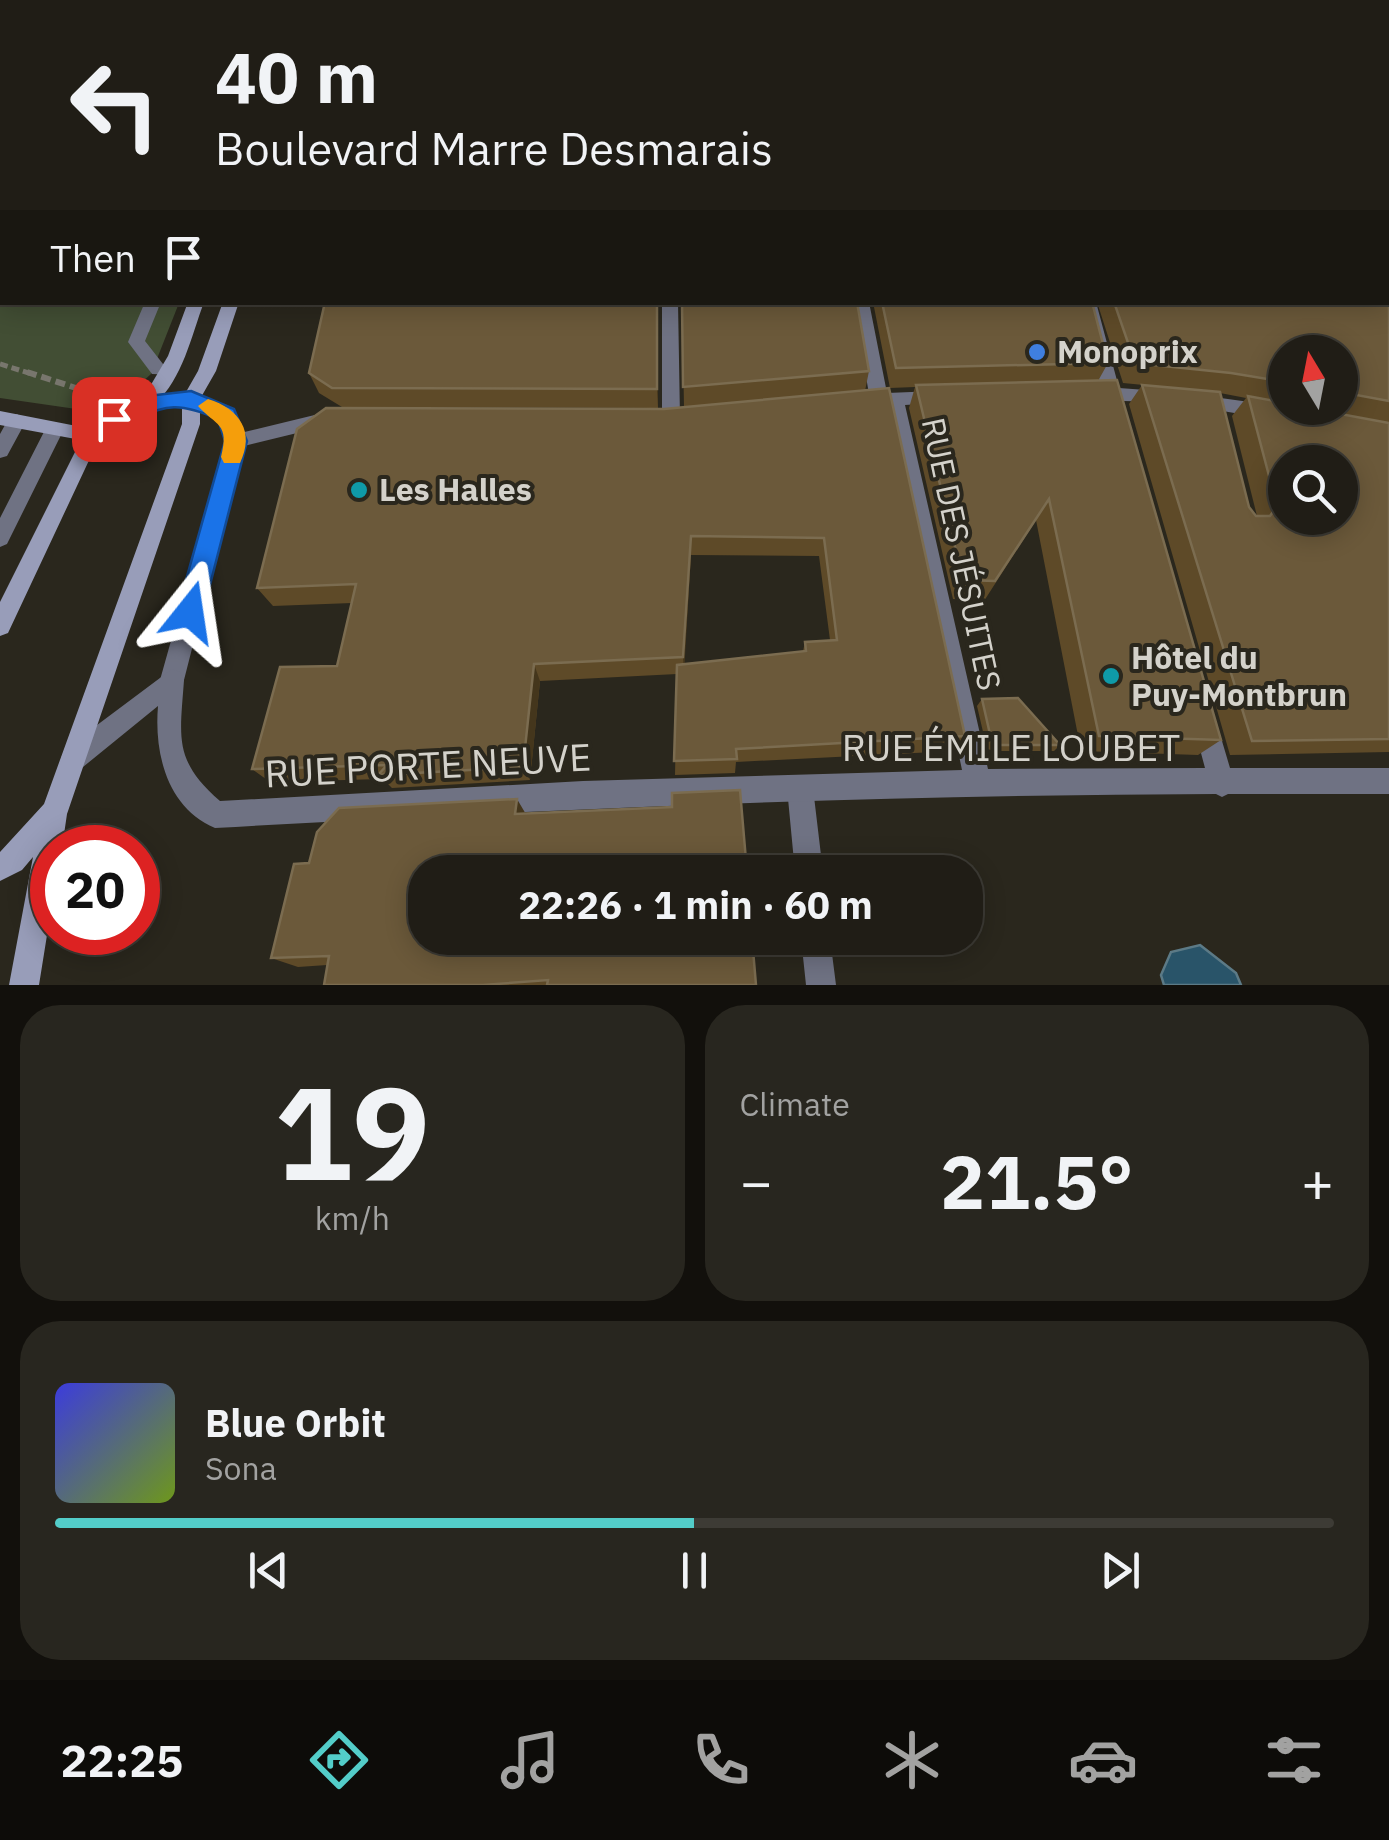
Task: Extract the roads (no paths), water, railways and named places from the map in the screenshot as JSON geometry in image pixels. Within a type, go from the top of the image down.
[{"type":"main road","points":[[0,626],[84,450],[103,426],[146,402],[166,377],[195,305]]},
{"type":"main road","points":[[24,985],[54,813],[191,424],[191,399],[231,305]]},
{"type":"main road","points":[[146,402],[191,399]]},
{"type":"main road","points":[[8,420],[94,436]]},
{"type":"main road","points":[[0,867],[12,860],[54,813]]},
{"type":"street","points":[[153,305],[136,342],[166,377]]},
{"type":"street","points":[[645,419],[680,418],[670,305]]},
{"type":"street","name":"RUE DES JÉSUITES","points":[[862,305],[978,782]]},
{"type":"street","points":[[1089,305],[1122,430]]},
{"type":"street","points":[[1072,393],[1112,392],[1218,411],[1268,415]]},
{"type":"street","points":[[842,403],[953,396]]},
{"type":"street","points":[[191,399],[226,414],[236,441],[332,418],[351,418]]},
{"type":"street","points":[[0,451],[8,420]]},
{"type":"street","points":[[0,538],[55,429]]},
{"type":"street","name":"RUE PORTE NEUVE","points":[[236,441],[172,680],[167,750],[179,780],[215,815],[534,796],[800,788]]},
{"type":"street","points":[[74,758],[172,680]]},
{"type":"street","points":[[1201,710],[1222,784]]},
{"type":"street","name":"RUE ÉMILE LOUBET","points":[[800,788],[978,782],[1389,781]]},
{"type":"street","points":[[800,788],[807,855]]},
{"type":"street","points":[[818,955],[821,985]]},
{"type":"water","points":[[1200,945],[1236,973],[1241,985],[1164,985],[1161,975],[1171,952]]},
{"type":"place","name":"Monoprix","points":[[1037,352]]},
{"type":"place","name":"Les Halles","points":[[359,490]]},
{"type":"place","name":"Hôtel du Puy-Montbrun","points":[[1111,676]]}]
